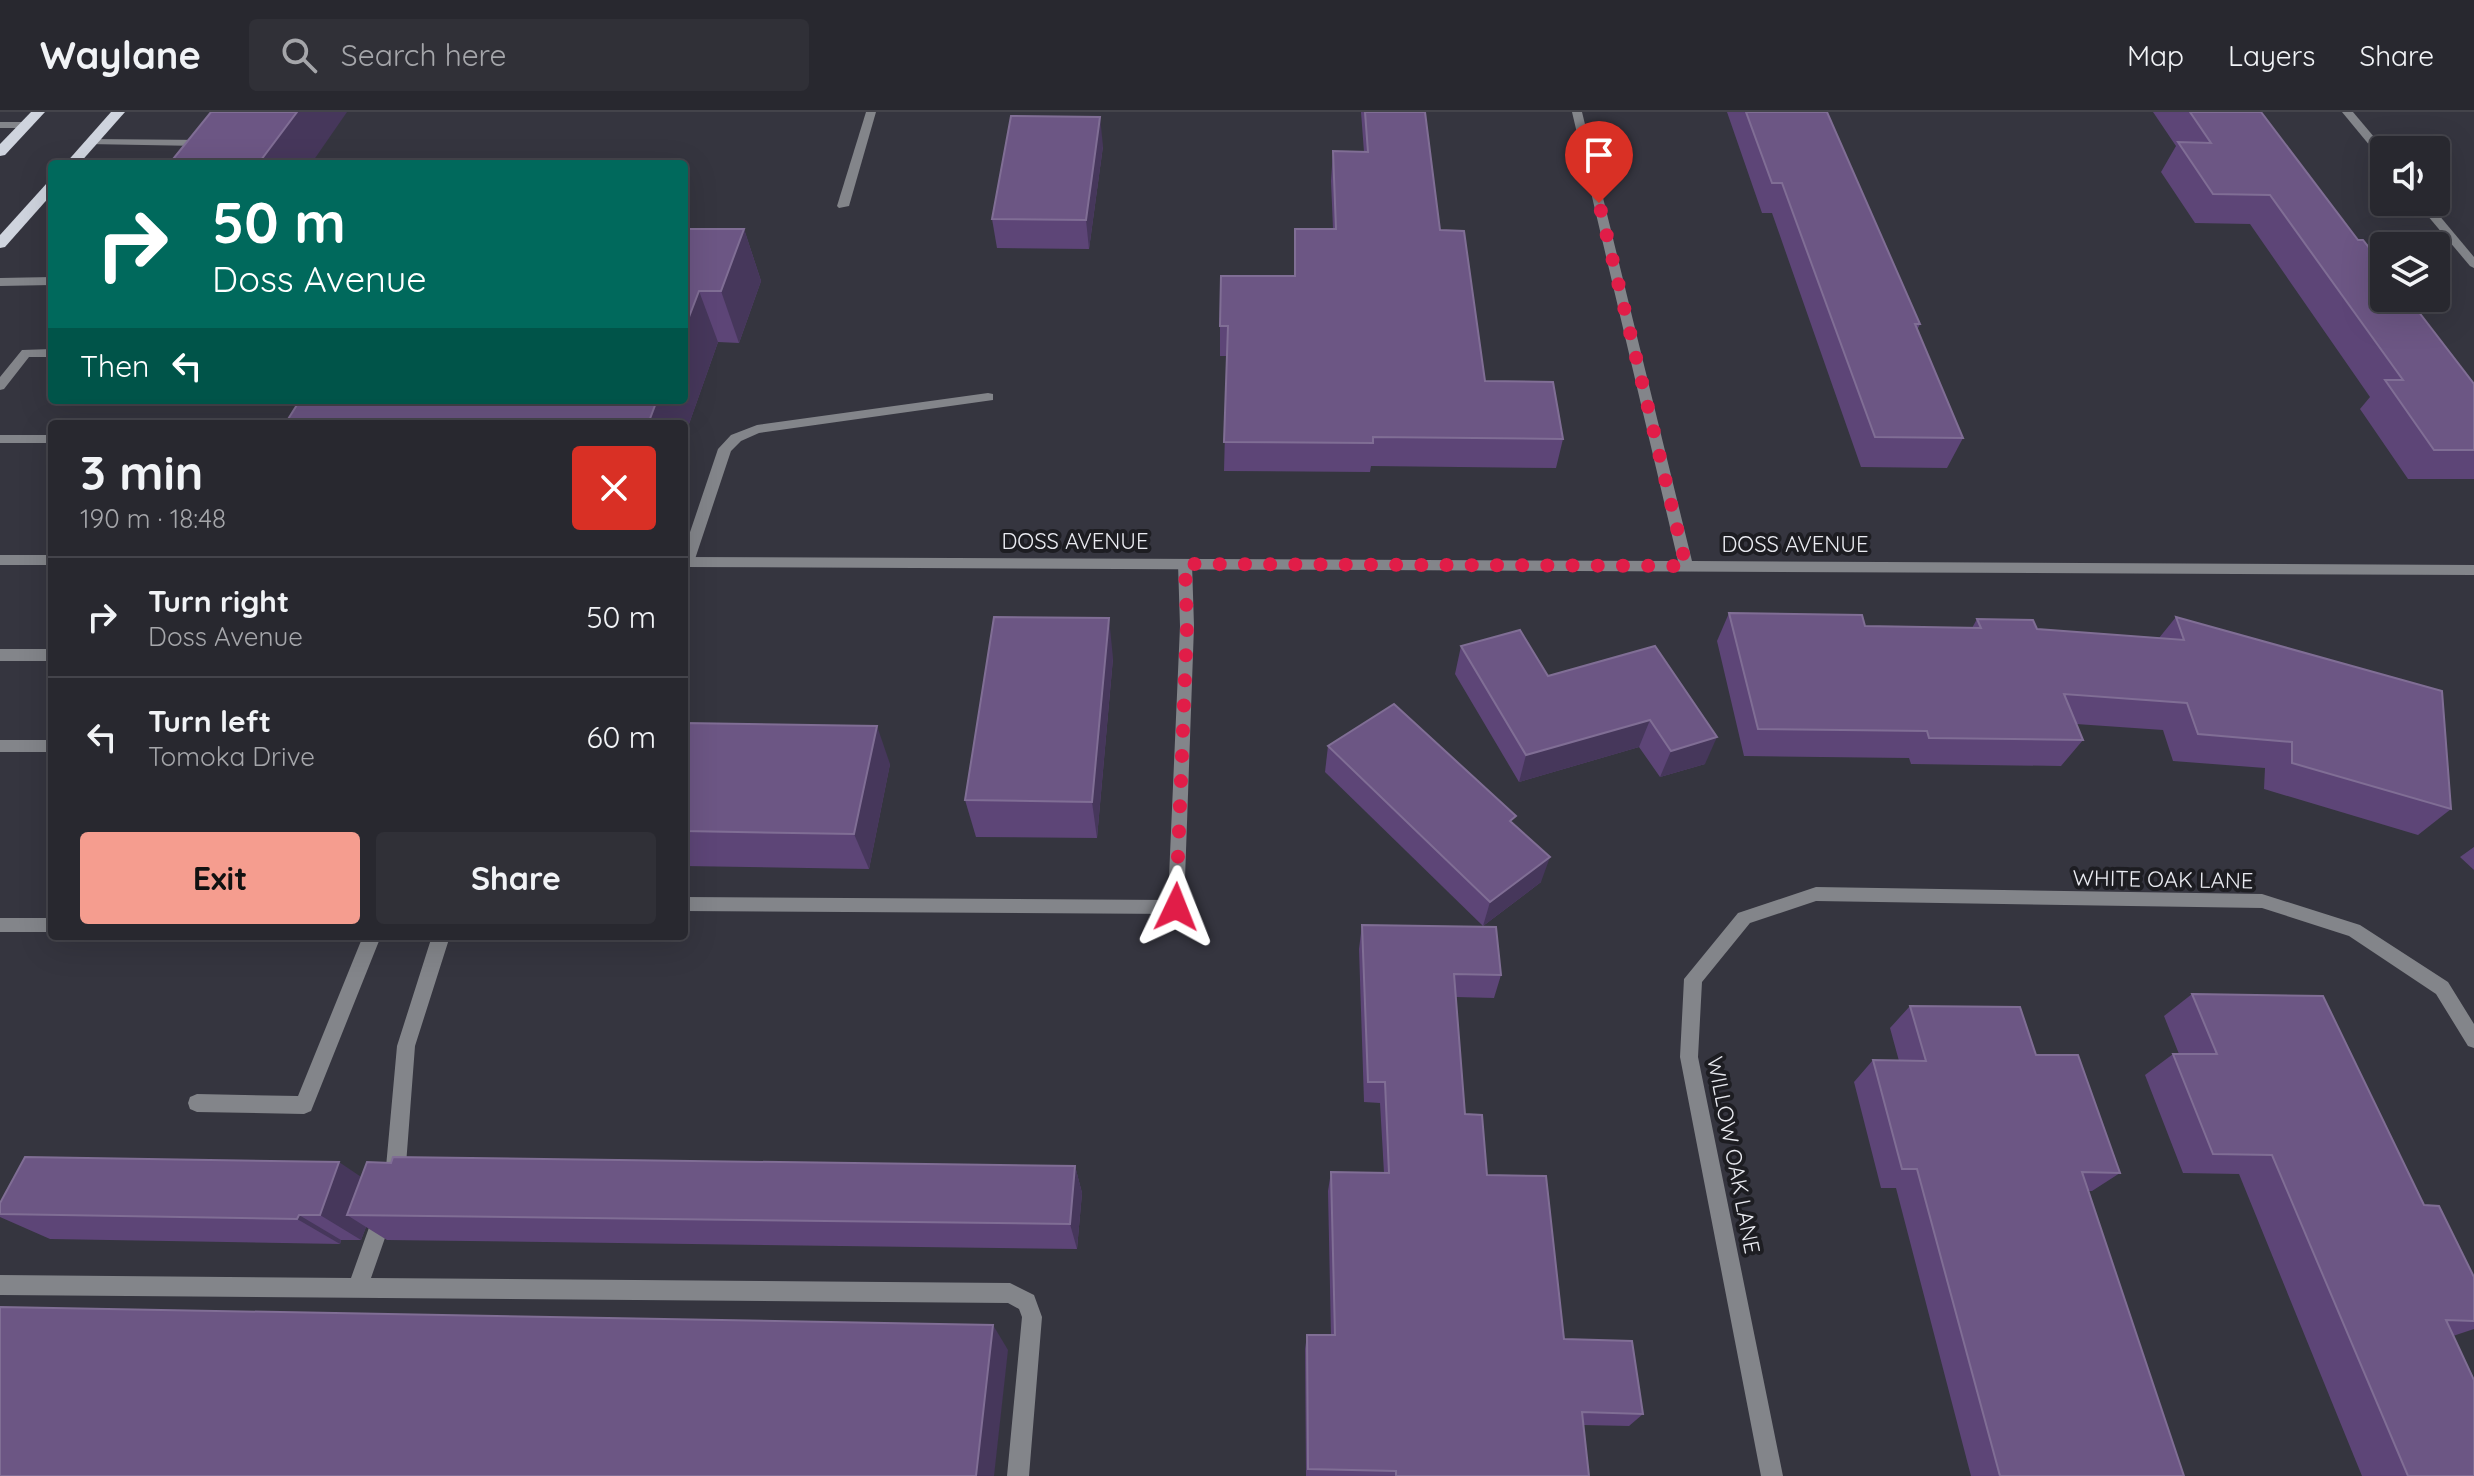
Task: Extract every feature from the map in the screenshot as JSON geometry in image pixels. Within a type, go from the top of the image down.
[{"type":"main road","points":[[0,152],[38,112]]},
{"type":"main road","points":[[75,160],[118,112]]},
{"type":"main road","points":[[0,244],[48,190]]},
{"type":"street","points":[[843,206],[871,112]]},
{"type":"street","points":[[1577,112],[1686,566]]},
{"type":"street","points":[[2347,112],[2370,139]]},
{"type":"street","points":[[0,125],[26,125]]},
{"type":"street","points":[[91,142],[208,143],[195,160]]},
{"type":"street","points":[[2434,216],[2474,264]]},
{"type":"street","points":[[0,282],[48,281]]},
{"type":"street","points":[[0,386],[26,353],[48,353]]},
{"type":"street","points":[[688,556],[725,449],[736,438],[757,429],[988,397]]},
{"type":"street","points":[[0,439],[48,439]]},
{"type":"street","points":[[0,560],[48,560]]},
{"type":"street","name":"DOSS AVENUE","points":[[688,562],[2474,570]]},
{"type":"street","points":[[688,904],[1176,907],[1186,642],[1185,564]]},
{"type":"street","points":[[0,655],[48,655]]},
{"type":"street","points":[[0,746],[48,746]]},
{"type":"street","name":"WILLOW OAK LANE","points":[[1772,1476],[1689,1057],[1693,979],[1744,918],[1816,894],[2040,899]]},
{"type":"street","name":"WHITE OAK LANE","points":[[2040,899],[2262,901],[2354,930],[2442,988],[2474,1040]]},
{"type":"street","points":[[0,925],[48,925]]},
{"type":"street","points":[[197,1103],[304,1105],[370,940]]},
{"type":"street","points":[[357,1289],[394,1184],[406,1046],[440,940]]},
{"type":"street","points":[[0,1285],[1010,1293],[1027,1302],[1032,1317],[1018,1476]]},
{"type":"building","points":[[211,112],[297,112],[261,160],[172,160]]},
{"type":"building","points":[[1365,112],[1425,112],[1440,230],[1464,231],[1485,381],[1553,382],[1563,439],[1373,437],[1373,443],[1224,442],[1228,326],[1220,326],[1221,276],[1295,276],[1295,229],[1336,229],[1333,151],[1368,152]]},
{"type":"building","points":[[1746,112],[1827,112],[1920,324],[1915,324],[1963,438],[1875,437],[1782,183],[1772,183]]},
{"type":"building","points":[[2190,112],[2261,112],[2358,240],[2363,240],[2370,249],[2370,312],[2419,312],[2474,384],[2474,450],[2434,450],[2385,380],[2403,380],[2270,195],[2213,194],[2178,142],[2211,143]]},
{"type":"building","points":[[1011,116],[1100,117],[1086,220],[992,219]]},
{"type":"building","points":[[688,229],[744,229],[721,291],[699,291],[688,320]]},
{"type":"building","points":[[298,404],[656,404],[650,420],[288,420]]},
{"type":"building","points":[[1729,613],[1862,615],[1865,626],[1981,628],[1977,619],[2033,620],[2037,629],[2184,640],[2176,617],[2442,691],[2451,809],[2292,763],[2292,742],[2198,734],[2187,703],[2064,694],[2083,740],[1929,738],[1927,731],[1758,729]]},
{"type":"building","points":[[994,617],[1109,618],[1092,802],[965,800]]},
{"type":"building","points":[[1520,630],[1548,676],[1655,646],[1717,737],[1671,751],[1650,720],[1526,755],[1461,646]]},
{"type":"building","points":[[1394,704],[1516,816],[1510,821],[1550,857],[1490,902],[1328,746]]},
{"type":"building","points":[[688,723],[877,726],[854,834],[688,831]]},
{"type":"building","points":[[1362,925],[1496,927],[1501,975],[1454,974],[1465,1114],[1482,1115],[1487,1175],[1546,1176],[1564,1339],[1632,1341],[1643,1414],[1582,1412],[1589,1476],[1396,1476],[1396,1471],[1308,1469],[1307,1335],[1335,1335],[1331,1172],[1389,1173],[1385,1082],[1368,1082]]},
{"type":"building","points":[[2192,994],[2323,996],[2424,1205],[2439,1206],[2474,1277],[2474,1321],[2446,1320],[2474,1380],[2474,1476],[2408,1476],[2272,1155],[2213,1154],[2173,1054],[2217,1054]]},
{"type":"building","points":[[1910,1006],[2020,1007],[2036,1055],[2078,1055],[2120,1173],[2082,1172],[2184,1476],[2000,1476],[1917,1169],[1902,1169],[1873,1060],[1926,1061]]},
{"type":"building","points":[[25,1157],[339,1162],[320,1215],[299,1215],[297,1219],[0,1214],[0,1203]]},
{"type":"building","points":[[393,1157],[1075,1166],[1070,1224],[347,1215],[367,1162],[391,1163]]},
{"type":"building","points":[[0,1307],[993,1325],[976,1476],[0,1476]]},
{"type":"route","points":[[1176,907],[1187,626],[1185,564],[1686,566],[1599,203]]}]
